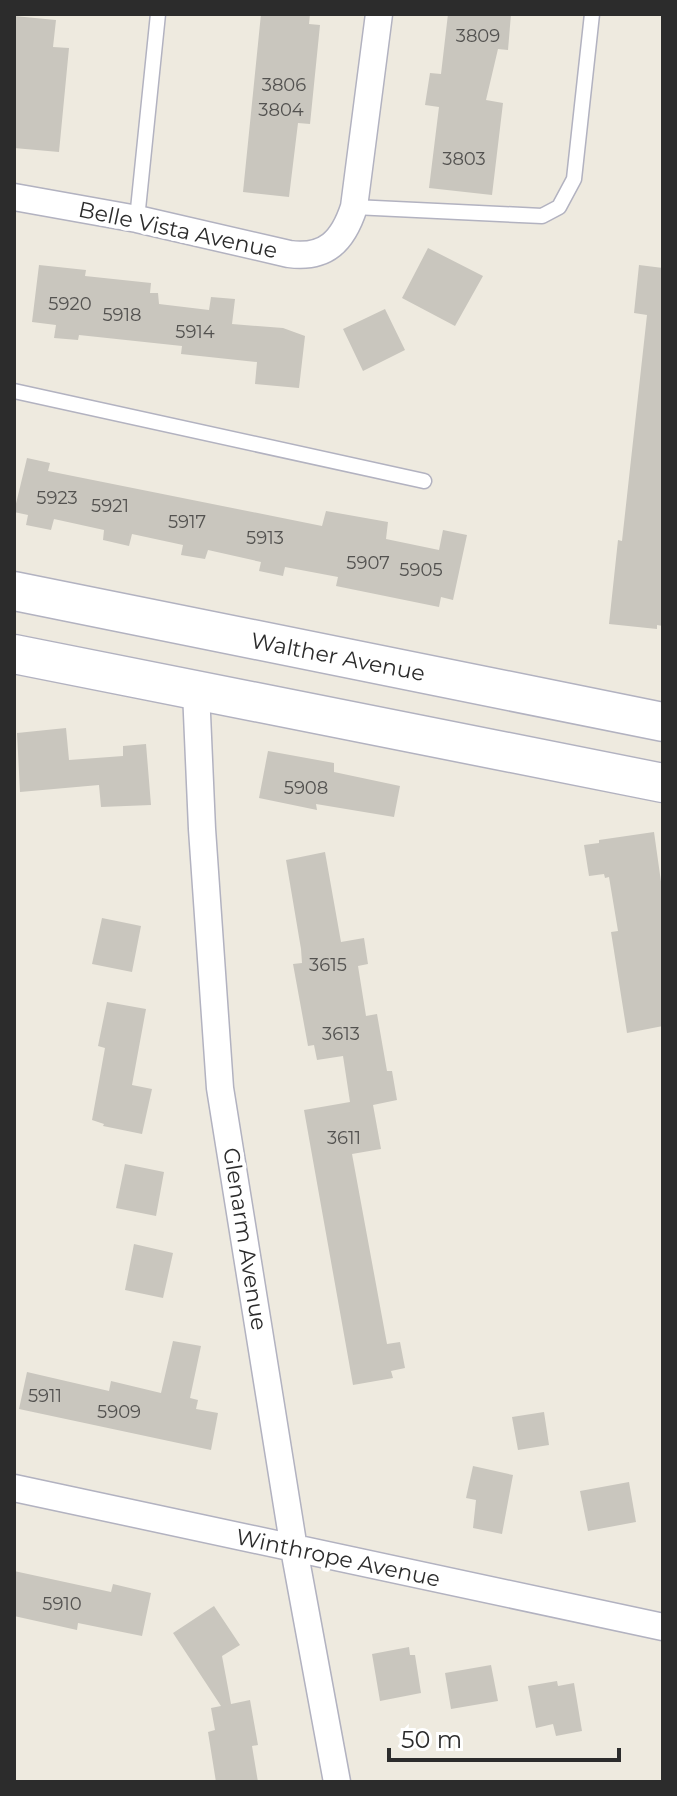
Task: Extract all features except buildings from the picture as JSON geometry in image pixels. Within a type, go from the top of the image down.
[{"type":"main road","name":"Walther Avenue","points":[[14,591],[663,722]]},
{"type":"main road","points":[[14,654],[663,783]]},
{"type":"street","points":[[354,207],[379,14]]},
{"type":"street","name":"Belle Vista Avenue","points":[[14,197],[137,219],[308,256],[322,252],[338,239],[347,227],[354,207]]},
{"type":"street","name":"Glenarm Avenue","points":[[196,691],[220,1088],[294,1549],[337,1782]]},
{"type":"street","name":"Winthrope Avenue","points":[[14,1488],[663,1627]]},
{"type":"lane","points":[[137,219],[158,14]]},
{"type":"lane","points":[[354,207],[542,216],[559,207],[574,179],[592,14]]},
{"type":"lane","points":[[14,391],[424,481]]}]
